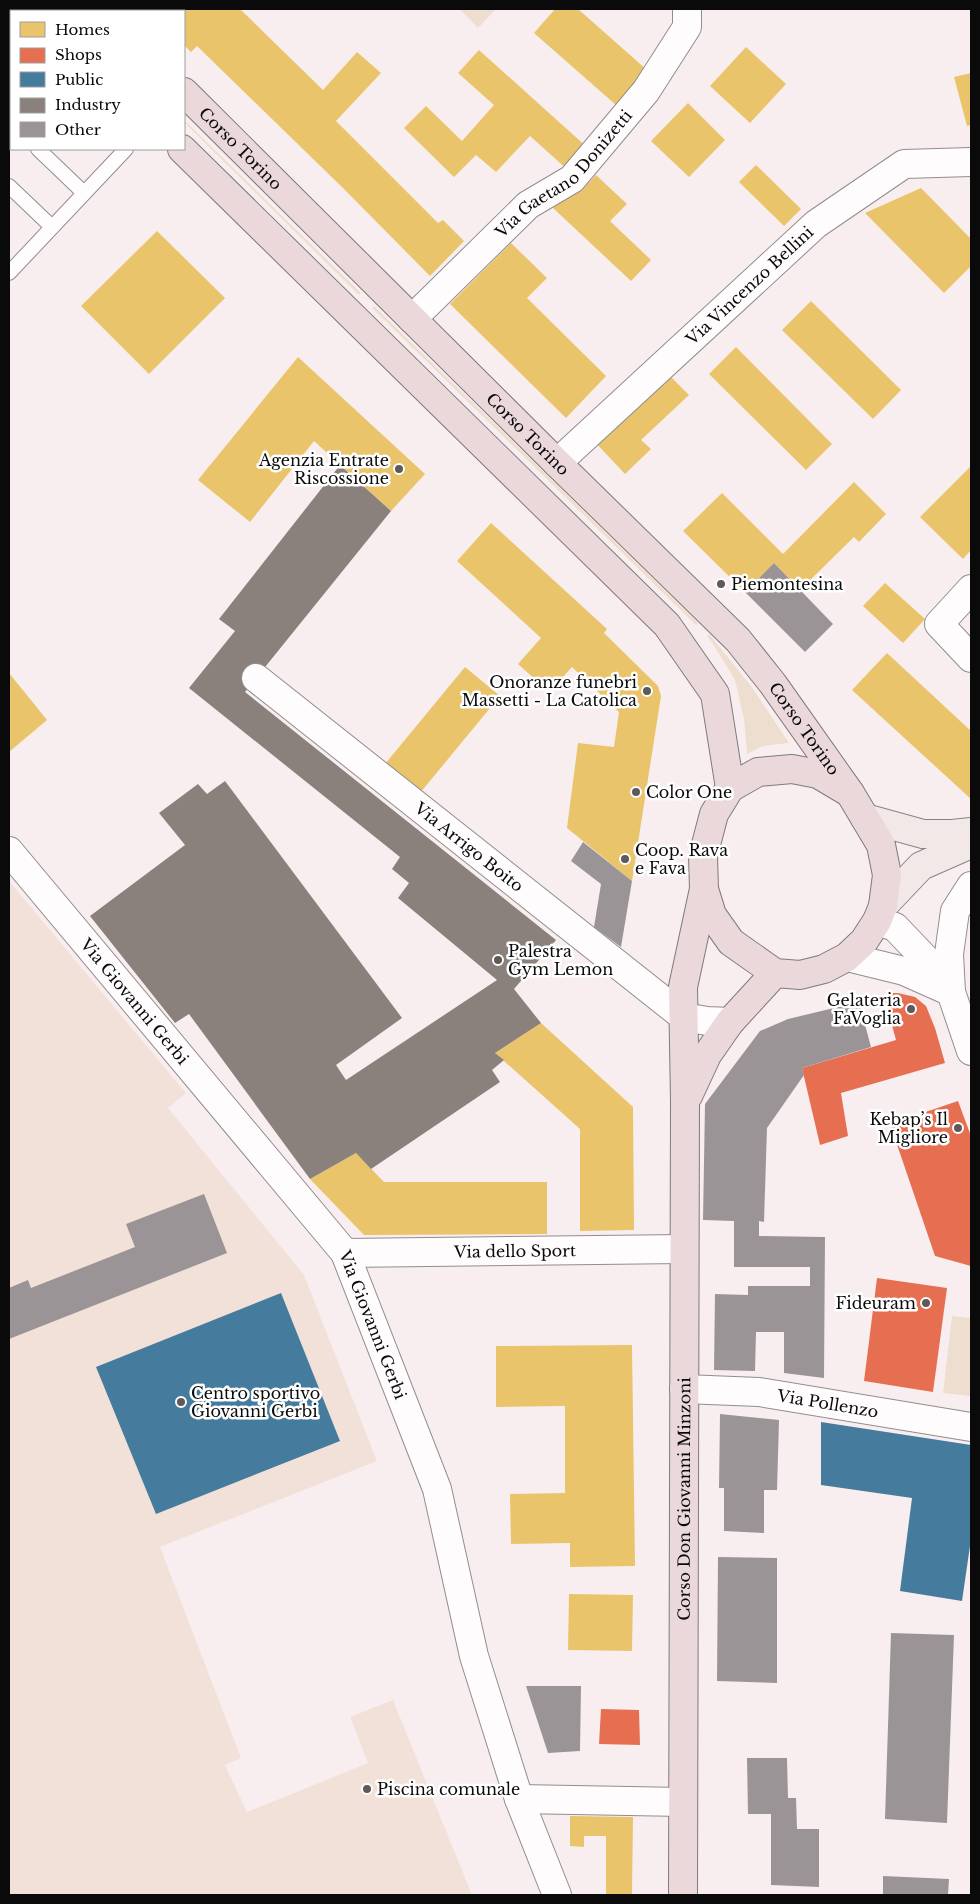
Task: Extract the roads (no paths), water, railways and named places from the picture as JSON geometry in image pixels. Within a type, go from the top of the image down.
[{"type":"main road","name":"Corso Torino","points":[[185,93],[738,640],[773,684],[850,793],[881,845],[887,875],[880,914]]},
{"type":"main road","points":[[183,150],[667,625],[715,694],[730,788]]},
{"type":"main road","points":[[850,793],[818,774],[792,769],[758,772],[730,788],[714,814],[703,856],[704,889],[712,915],[731,942],[775,973],[808,973],[824,969],[847,957],[864,941],[880,914]]},
{"type":"main road","name":"Corso Don Giovanni Minzoni","points":[[683,1895],[685,1102],[683,987],[704,889]]},
{"type":"main road","name":"Corso Don Giovanni Minzoni","points":[[685,1102],[707,1055],[730,1022],[775,973]]},
{"type":"street","name":"Via Gaetano Donizetti","points":[[412,319],[528,204],[572,179],[646,91],[687,27],[687,9]]},
{"type":"street","name":"Via Vincenzo Bellini","points":[[557,463],[816,224],[904,164],[971,162]]},
{"type":"street","points":[[971,588],[939,624],[971,658]]},
{"type":"street","name":"Via Arrigo Boito","points":[[256,678],[684,1017]]},
{"type":"street","points":[[865,818],[923,834],[971,832]]},
{"type":"street","points":[[971,844],[921,866],[880,914],[936,970],[950,992],[971,1051]]},
{"type":"street","name":"Via Giovanni Gerbi","points":[[9,851],[345,1253],[437,1489],[474,1656],[519,1799],[557,1895]]},
{"type":"street","points":[[950,992],[949,954],[955,911],[971,886]]},
{"type":"street","points":[[847,957],[904,970],[950,992]]},
{"type":"street","points":[[684,1017],[730,1022]]},
{"type":"street","name":"Via dello Sport","points":[[345,1253],[684,1249]]},
{"type":"street","name":"Via Pollenzo","points":[[684,1389],[759,1392],[971,1426]]},
{"type":"street","points":[[519,1799],[683,1802]]},
{"type":"lane","points":[[39,150],[84,194]]},
{"type":"lane","points":[[9,273],[125,150]]},
{"type":"lane","points":[[9,186],[52,227]]},
{"type":"place","name":"Agenzia Entrate Riscossione","points":[[399,469]]},
{"type":"place","name":"Piemontesina","points":[[721,584]]},
{"type":"place","name":"Onoranze funebri Massetti - La Catolica","points":[[647,691]]},
{"type":"place","name":"Color One","points":[[636,792]]},
{"type":"place","name":"Coop. Rava e Fava","points":[[625,859]]},
{"type":"place","name":"Palestra Gym Lemon","points":[[498,960]]},
{"type":"place","name":"Gelateria FaVoglia","points":[[911,1009]]},
{"type":"place","name":"Kebap’s Il Migliore","points":[[958,1128]]},
{"type":"place","name":"Fideuram","points":[[926,1303]]},
{"type":"place","name":"Centro sportivo Giovanni Gerbi","points":[[181,1402]]},
{"type":"place","name":"Piscina comunale","points":[[367,1789]]}]
